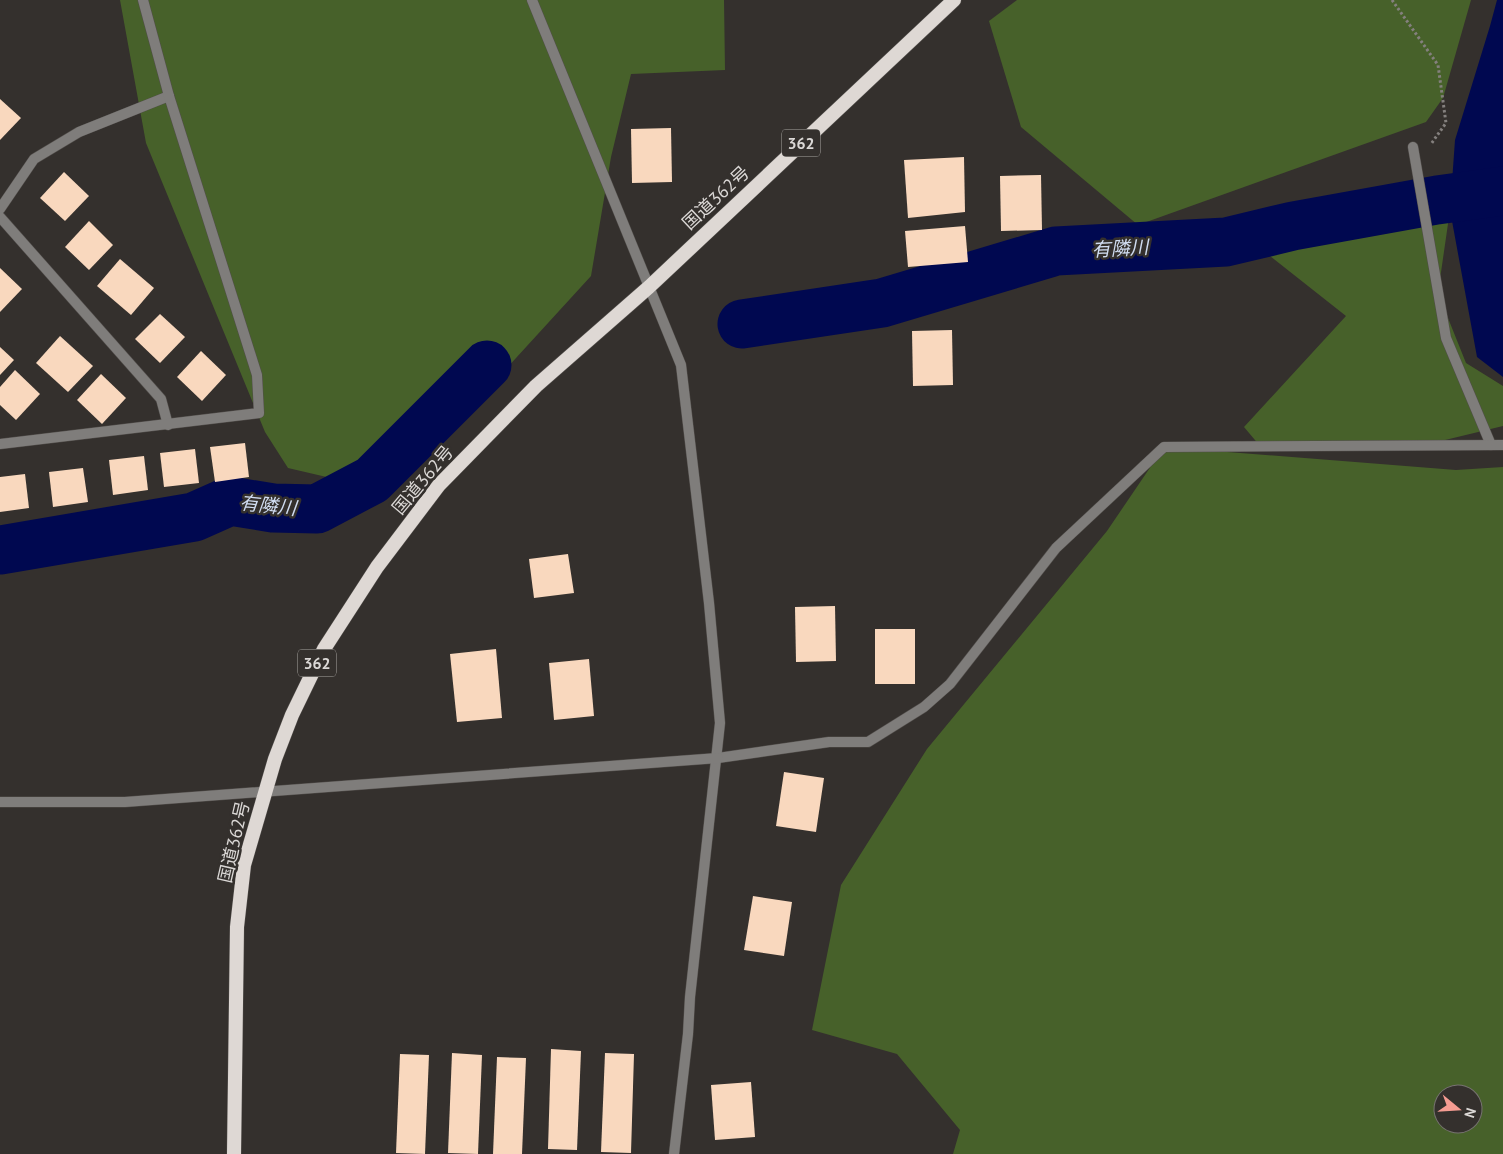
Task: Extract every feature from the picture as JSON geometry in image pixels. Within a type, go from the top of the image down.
[{"type":"highway","name":"国道362号","points":[[234,1154],[237,927],[244,865],[264,791],[292,715],[324,649],[377,567],[439,485],[536,386],[649,287],[954,0]]},
{"type":"street","points":[[0,444],[259,413],[256,375],[169,96],[143,0]]},
{"type":"street","points":[[532,0],[681,365],[709,603],[720,723],[718,758],[674,1154]]},
{"type":"street","points":[[0,209],[34,159],[79,132],[169,96]]},
{"type":"street","points":[[1413,147],[1446,338],[1491,445]]},
{"type":"street","points":[[0,217],[161,399],[168,424]]},
{"type":"street","points":[[0,802],[125,802],[718,758],[829,742],[868,742],[924,707],[950,684],[1056,548],[1164,447],[1503,445]]},
{"type":"path","points":[[1392,0],[1438,65],[1440,75],[1446,123],[1431,144],[1413,147]]},
{"type":"green space","points":[[120,0],[724,0],[725,70],[631,74],[611,157],[591,276],[485,392],[378,489],[288,468],[265,432],[146,143]]},
{"type":"green space","points":[[1017,0],[1471,0],[1443,98],[1426,122],[1138,225],[1021,127],[989,21]]},
{"type":"green space","points":[[1450,210],[1438,293],[1466,363],[1503,386],[1503,426],[1412,448],[1260,446],[1244,427],[1346,316],[1246,237]]},
{"type":"green space","points":[[1164,447],[1456,470],[1503,467],[1503,1154],[953,1154],[960,1130],[897,1054],[812,1030],[841,885],[927,749],[1107,531]]},
{"type":"shaded area","points":[[1497,0],[1503,0],[1503,377],[1477,357],[1450,210],[1455,140]]},
{"type":"building","points":[[0,99],[21,118],[0,140]]},
{"type":"building","points":[[671,128],[672,182],[632,183],[631,129]]},
{"type":"building","points":[[964,157],[965,212],[908,218],[904,160]]},
{"type":"building","points":[[64,172],[89,196],[65,221],[40,198]]},
{"type":"building","points":[[1041,175],[1042,230],[1001,231],[1000,176]]},
{"type":"building","points":[[89,221],[113,245],[89,270],[65,247]]},
{"type":"building","points":[[965,226],[968,262],[908,267],[905,231]]},
{"type":"building","points":[[120,259],[154,288],[131,315],[97,286]]},
{"type":"building","points":[[0,268],[22,289],[0,312]]},
{"type":"building","points":[[160,314],[185,337],[160,363],[135,339]]},
{"type":"building","points":[[952,330],[953,385],[913,386],[912,331]]},
{"type":"building","points":[[60,336],[93,366],[68,392],[36,363]]},
{"type":"building","points":[[0,347],[14,360],[0,375]]},
{"type":"building","points":[[201,351],[226,375],[202,401],[177,377]]},
{"type":"building","points":[[15,370],[40,394],[16,420],[0,405],[0,387]]},
{"type":"building","points":[[101,374],[126,398],[102,424],[77,400]]},
{"type":"building","points":[[245,443],[249,477],[215,482],[210,447]]},
{"type":"building","points":[[195,449],[199,483],[164,487],[160,453]]},
{"type":"building","points":[[144,456],[148,490],[113,495],[109,460]]},
{"type":"building","points":[[83,468],[88,502],[53,507],[49,472]]},
{"type":"building","points":[[25,474],[29,508],[0,512],[0,477]]},
{"type":"building","points":[[568,554],[574,593],[534,598],[529,559]]},
{"type":"building","points":[[835,606],[836,661],[796,662],[795,607]]},
{"type":"building","points":[[875,629],[915,629],[915,684],[875,684]]},
{"type":"building","points":[[496,649],[502,718],[457,722],[450,654]]},
{"type":"building","points":[[589,659],[594,716],[554,720],[549,663]]},
{"type":"building","points":[[784,772],[824,778],[816,832],[776,826]]},
{"type":"building","points":[[753,896],[792,902],[784,956],[744,950]]},
{"type":"building","points":[[551,1049],[581,1051],[577,1150],[548,1149]]},
{"type":"building","points":[[452,1053],[482,1055],[478,1154],[448,1153]]},
{"type":"building","points":[[605,1053],[634,1054],[631,1153],[601,1152]]},
{"type":"building","points":[[400,1054],[429,1055],[425,1154],[396,1153]]},
{"type":"building","points":[[497,1057],[526,1058],[522,1154],[493,1154]]},
{"type":"building","points":[[751,1082],[755,1137],[715,1140],[711,1085]]},
{"type":"waterway","name":"有隣川","points":[[742,324],[882,303],[1056,251],[1226,242],[1293,226],[1437,200],[1503,191]]},
{"type":"waterway","name":"有隣川","points":[[0,550],[194,517],[230,501],[273,508],[317,509],[372,480],[487,365]]}]
